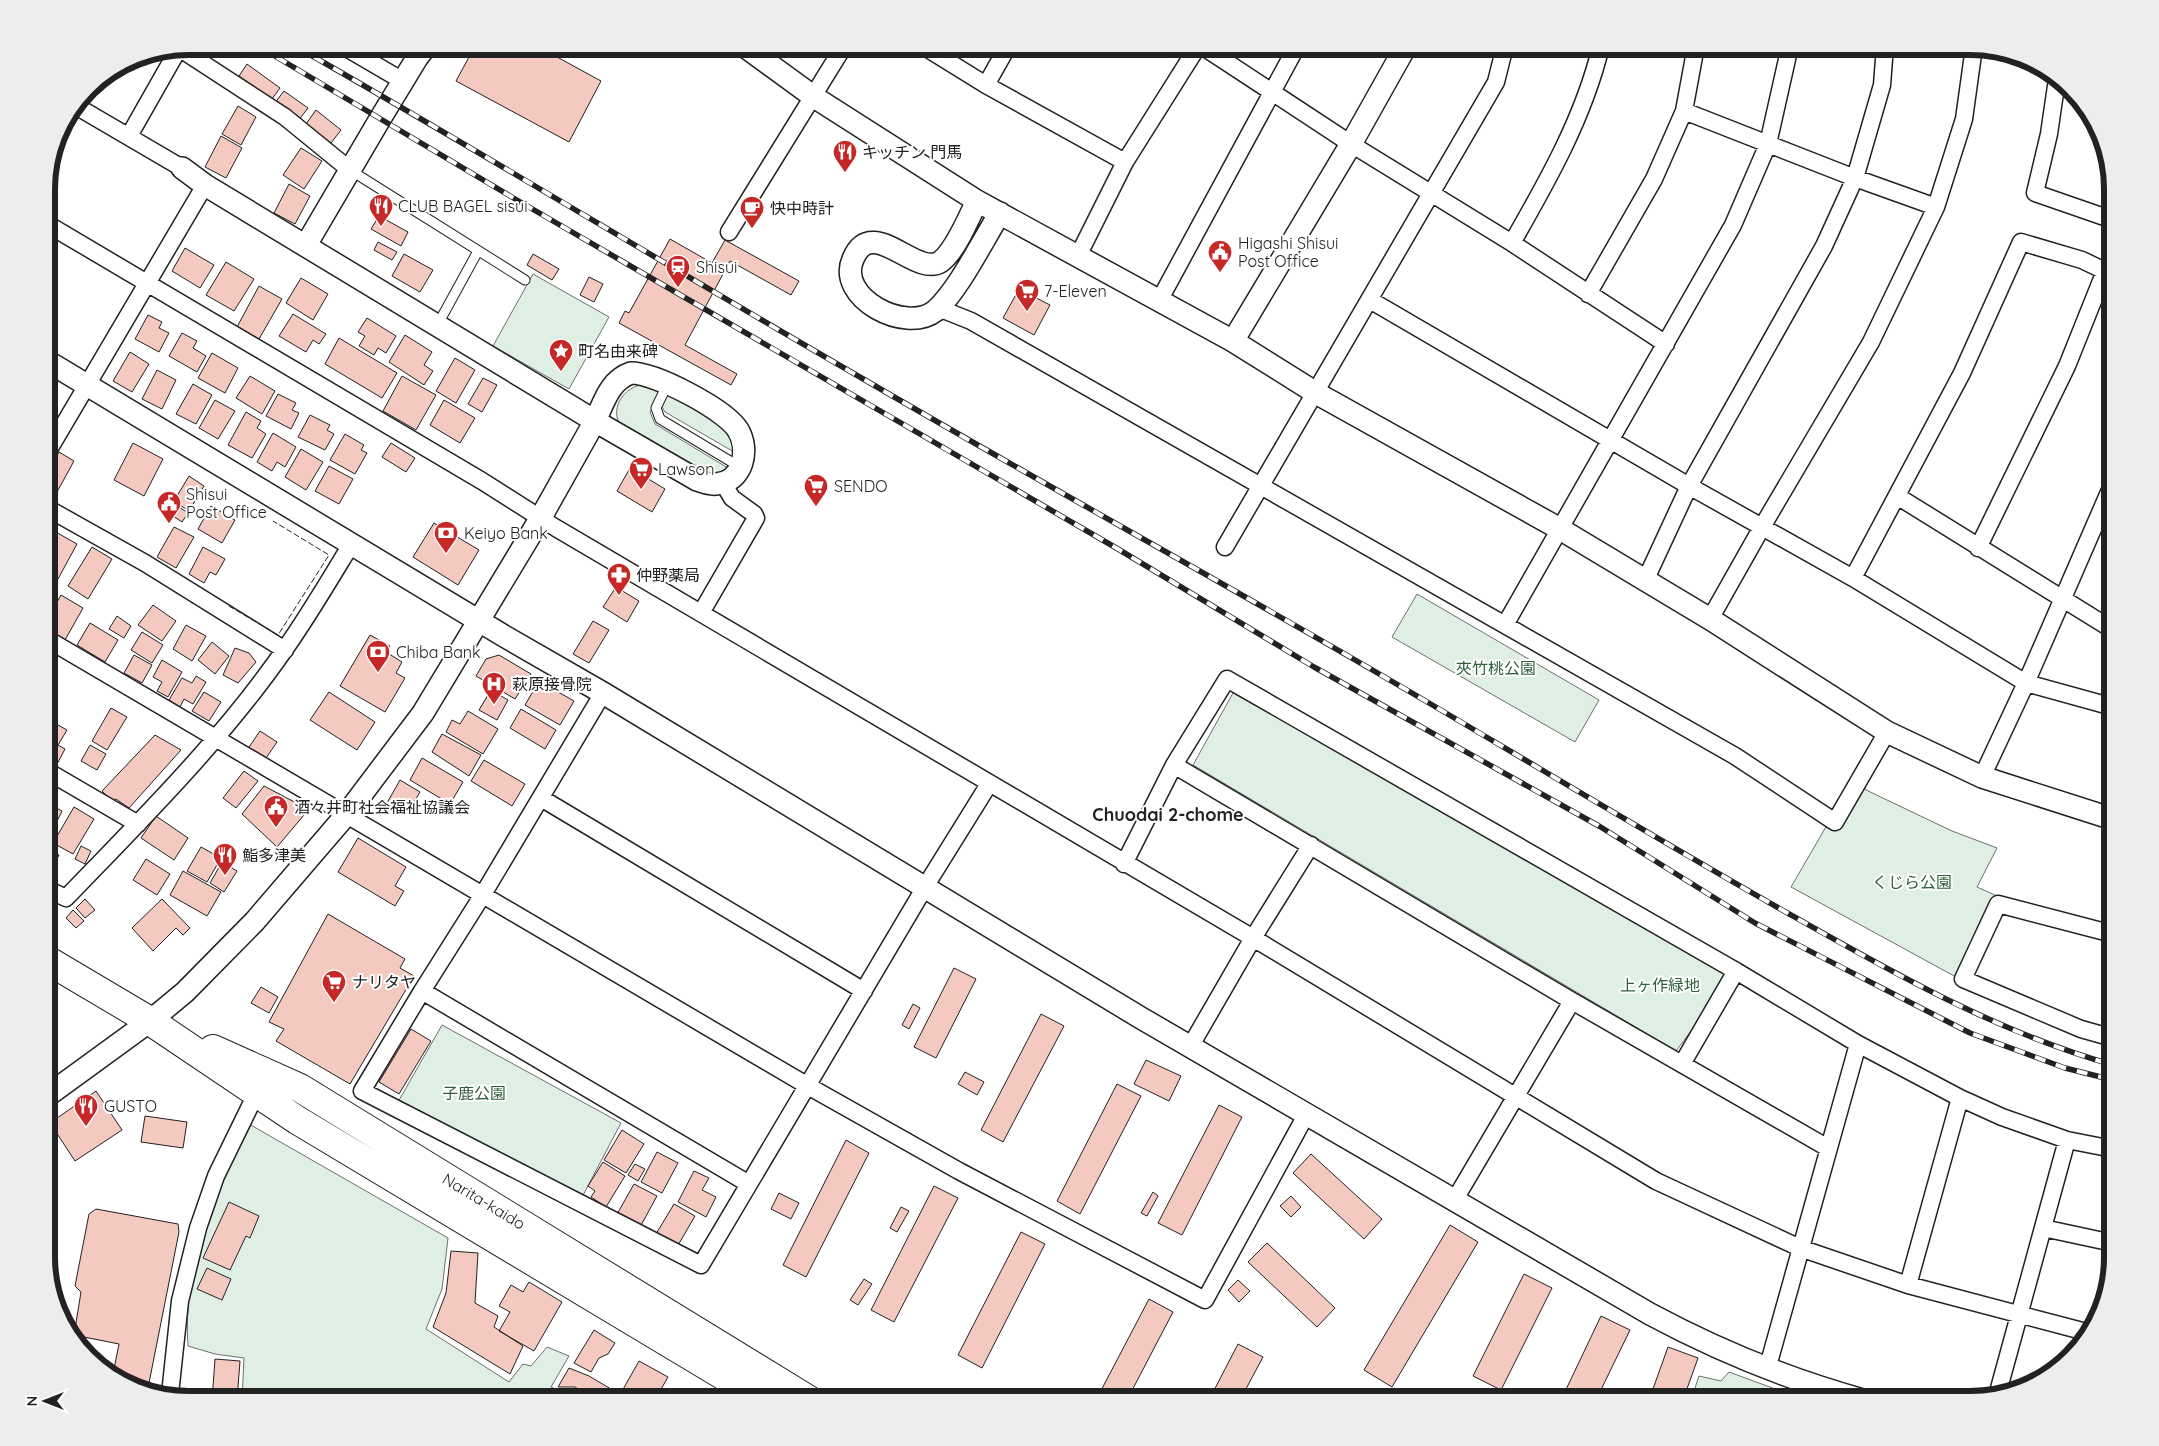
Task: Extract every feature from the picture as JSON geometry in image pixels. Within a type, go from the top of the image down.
[{"type":"highway","name":"Narita-kaido","points":[[55,965],[150,1021],[256,1094],[749,1391]]},
{"type":"highway","name":"Narita-kaido","points":[[150,1021],[300,1088],[794,1391]]},
{"type":"street","points":[[190,55],[285,117],[350,170]]},
{"type":"street","points":[[358,55],[403,81]]},
{"type":"street","points":[[306,245],[420,55]]},
{"type":"street","points":[[756,55],[814,97],[978,201],[1159,300],[1316,393],[1560,529],[1710,619],[1887,732],[1982,777],[2104,816]]},
{"type":"street","points":[[729,232],[839,55]]},
{"type":"street","points":[[938,55],[986,85],[1124,162]]},
{"type":"street","points":[[986,85],[1003,55]]},
{"type":"street","points":[[1078,256],[1124,162],[1192,55]]},
{"type":"street","points":[[1215,55],[1431,195],[1512,243],[1666,344]]},
{"type":"street","points":[[1159,300],[1292,55]]},
{"type":"street","points":[[1232,342],[1351,144],[1401,55]]},
{"type":"street","points":[[1225,547],[1496,82],[1503,55]]},
{"type":"street","points":[[1512,243],[1560,157],[1593,79],[1599,55]]},
{"type":"street","points":[[1588,294],[1654,179],[1684,111],[1694,55]]},
{"type":"street","points":[[1505,625],[1733,225],[1768,144],[1788,55]]},
{"type":"street","points":[[1645,580],[1689,486],[1824,246],[1855,178],[1882,85],[1884,55]]},
{"type":"street","points":[[1710,619],[1871,342],[1936,207],[1964,119],[1973,55]]},
{"type":"street","points":[[129,136],[174,56]]},
{"type":"street","points":[[2056,86],[2049,134],[2035,193],[2104,217]]},
{"type":"street","points":[[55,1090],[150,1021],[185,992],[255,921],[346,815],[423,713],[540,518],[595,421],[612,386],[624,376],[639,373],[668,383],[728,418],[733,423],[745,447],[740,467],[735,475],[723,483],[716,484],[698,480],[595,421],[438,324],[205,185],[182,168],[82,109]]},
{"type":"street","points":[[1684,111],[1855,178],[1936,207]]},
{"type":"street","points":[[55,438],[205,185]]},
{"type":"street","points":[[978,201],[947,257],[938,263],[927,263],[911,258],[888,246],[874,242],[863,245],[853,259],[852,284],[874,307],[895,317],[918,317],[935,310],[946,311],[971,321],[1735,756],[1835,822],[1887,732]]},
{"type":"street","points":[[935,310],[954,287],[1000,213]]},
{"type":"street","points":[[55,229],[482,481],[540,518],[988,784],[1253,938],[1656,1181],[1800,1248],[1908,1285],[2082,1331]]},
{"type":"street","points":[[1853,578],[1962,372],[2021,242],[2082,260],[2104,271]]},
{"type":"street","points":[[1978,548],[2067,366],[2104,274]]},
{"type":"street","points":[[1370,300],[1689,486],[1853,578],[2026,683],[2104,705]]},
{"type":"street","points":[[55,366],[352,543],[478,621],[603,693],[925,886],[1190,1047],[1454,1201],[1685,1333],[1838,1391]]},
{"type":"street","points":[[701,613],[756,518],[754,514],[732,498],[723,483]]},
{"type":"street","points":[[1897,496],[2104,625]]},
{"type":"street","points":[[1982,777],[2026,683],[2104,503]]},
{"type":"street","points":[[55,513],[145,563],[285,650]]},
{"type":"street","points":[[55,893],[66,898],[138,824],[215,738],[285,650],[352,543]]},
{"type":"street","points":[[55,644],[808,1086],[959,1170],[1205,1300],[1306,1115]]},
{"type":"street","points":[[1124,864],[1174,765],[1227,679],[1736,971],[1858,1044],[1960,1098],[2002,1117],[2067,1140],[2104,1147]]},
{"type":"street","points":[[603,693],[482,896],[362,1091],[702,1265],[925,886],[988,784]]},
{"type":"street","points":[[1174,765],[1572,1001],[1828,1148]]},
{"type":"street","points":[[55,776],[138,824]]},
{"type":"street","points":[[541,798],[864,991]]},
{"type":"street","points":[[1190,1047],[1253,938],[1311,845]]},
{"type":"street","points":[[2104,932],[1998,904],[1963,979],[2081,1028],[2104,1035]]},
{"type":"street","points":[[1682,1064],[1736,971]]},
{"type":"street","points":[[422,991],[749,1184]]},
{"type":"street","points":[[1454,1201],[1572,1001]]},
{"type":"street","points":[[1768,1366],[1858,1044]]},
{"type":"street","points":[[171,1389],[180,1301],[198,1228],[216,1176],[256,1094]]},
{"type":"street","points":[[1908,1285],[1960,1098]]},
{"type":"street","points":[[1999,1387],[2067,1140]]},
{"type":"street","points":[[2043,1228],[2104,1241]]},
{"type":"lane","points":[[350,170],[525,280]]},
{"type":"lane","points":[[438,324],[478,251]]},
{"type":"lane","points":[[668,383],[656,408],[660,419],[740,467]]},
{"type":"green space","points":[[533,274],[609,317],[569,389],[493,346]]},
{"type":"green space","points":[[640,385],[661,393],[650,412],[655,424],[728,468],[718,474],[709,475],[621,427],[617,414],[619,402],[627,391]]},
{"type":"green space","points":[[667,394],[709,416],[718,423],[732,441],[734,452],[665,412],[662,407]]},
{"type":"green space","name":"夾竹桃公園","points":[[1417,594],[1599,700],[1575,742],[1392,637]]},
{"type":"green space","name":"上ヶ作緑地","points":[[1233,693],[1736,971],[1676,1051],[1193,765]]},
{"type":"green space","name":"くじら公園","points":[[1864,789],[1952,831],[1997,848],[1977,887],[1997,896],[1956,977],[1791,887],[1827,825],[1837,831]]},
{"type":"green space","name":"子鹿公園","points":[[442,1025],[621,1123],[580,1201],[398,1102]]},
{"type":"green space","points":[[249,1124],[448,1238],[442,1289],[426,1329],[509,1382],[523,1364],[531,1366],[547,1347],[569,1356],[551,1387],[561,1391],[242,1391],[244,1358],[215,1354],[188,1346],[190,1288],[196,1260],[204,1232],[225,1177]]},
{"type":"green space","points":[[1729,1372],[1781,1391],[1694,1391],[1699,1376],[1721,1381]]},
{"type":"building","points":[[470,55],[553,55],[601,81],[569,142],[456,81]]},
{"type":"building","points":[[247,64],[280,88],[272,99],[239,76]]},
{"type":"building","points":[[284,91],[308,108],[298,121],[274,104]]},
{"type":"building","points":[[238,106],[256,117],[241,145],[222,134]]},
{"type":"building","points":[[316,110],[341,130],[331,143],[306,124]]},
{"type":"building","points":[[221,136],[242,148],[226,178],[205,167]]},
{"type":"building","points":[[301,148],[322,161],[304,189],[283,175]]},
{"type":"building","points":[[289,184],[310,196],[295,224],[274,213]]},
{"type":"building","points":[[379,216],[408,232],[401,246],[371,229]]},
{"type":"building","points":[[670,239],[712,263],[725,240],[799,281],[791,295],[730,261],[685,345],[737,374],[731,385],[619,323],[625,311],[629,313]]},
{"type":"building","points":[[378,242],[397,252],[392,260],[374,250]]},
{"type":"building","points":[[185,248],[214,265],[200,288],[172,271]]},
{"type":"building","points":[[404,254],[433,270],[420,292],[392,276]]},
{"type":"building","points":[[533,254],[559,269],[552,280],[527,265]]},
{"type":"building","points":[[226,262],[254,279],[234,311],[206,295]]},
{"type":"building","points":[[589,277],[603,284],[594,302],[580,295]]},
{"type":"building","points":[[301,278],[328,294],[313,320],[286,303]]},
{"type":"building","points":[[259,286],[282,299],[259,339],[237,327]]},
{"type":"building","name":"7-Eleven","points":[[1019,289],[1050,305],[1034,335],[1003,318]]},
{"type":"building","points":[[293,314],[326,334],[319,344],[313,340],[306,352],[279,336]]},
{"type":"building","points":[[148,315],[162,322],[159,328],[169,333],[159,352],[135,339]]},
{"type":"building","points":[[367,318],[396,336],[386,353],[378,348],[374,355],[359,346],[365,336],[358,332]]},
{"type":"building","points":[[182,333],[197,341],[193,348],[206,356],[197,372],[169,356]]},
{"type":"building","points":[[405,335],[432,352],[424,365],[433,371],[424,385],[389,362]]},
{"type":"building","points":[[339,338],[397,373],[382,398],[325,364]]},
{"type":"building","points":[[130,352],[149,364],[132,392],[113,381]]},
{"type":"building","points":[[212,353],[238,368],[225,393],[198,378]]},
{"type":"building","points":[[455,358],[475,370],[456,403],[436,391]]},
{"type":"building","points":[[157,370],[176,380],[162,409],[142,399]]},
{"type":"building","points":[[250,376],[275,391],[262,414],[236,398]]},
{"type":"building","points":[[402,376],[436,395],[416,430],[383,411]]},
{"type":"building","points":[[483,378],[497,385],[482,412],[468,404]]},
{"type":"building","points":[[193,384],[212,395],[196,424],[176,414]]},
{"type":"building","points":[[278,394],[296,403],[292,410],[299,413],[291,429],[266,416]]},
{"type":"building","points":[[215,400],[235,411],[218,439],[199,428]]},
{"type":"building","points":[[444,400],[475,418],[460,443],[430,425]]},
{"type":"building","points":[[246,412],[261,421],[257,428],[266,434],[252,458],[228,445]]},
{"type":"building","points":[[310,415],[330,425],[327,430],[334,434],[325,450],[298,437]]},
{"type":"building","points":[[273,433],[296,447],[285,467],[277,462],[272,471],[257,462]]},
{"type":"building","points":[[345,434],[364,445],[361,450],[367,453],[355,474],[330,460]]},
{"type":"building","points":[[133,443],[163,459],[144,496],[114,480]]},
{"type":"building","points":[[391,443],[415,458],[406,472],[382,457]]},
{"type":"building","points":[[301,449],[323,462],[306,490],[285,477]]},
{"type":"building","points":[[59,452],[74,461],[57,492],[55,491],[55,459]]},
{"type":"building","points":[[329,466],[353,479],[339,504],[315,491]]},
{"type":"building","name":"Lawson","points":[[630,468],[665,489],[652,512],[617,491]]},
{"type":"building","points":[[189,476],[204,486],[189,511],[174,501]]},
{"type":"building","points":[[173,503],[188,513],[182,522],[167,512]]},
{"type":"building","points":[[211,506],[235,520],[222,543],[198,529]]},
{"type":"building","name":"Keiyo Bank","points":[[434,523],[479,550],[458,585],[413,557]]},
{"type":"building","points":[[174,527],[194,537],[176,568],[157,557]]},
{"type":"building","points":[[55,532],[77,544],[58,579],[55,577]]},
{"type":"building","points":[[92,547],[112,559],[88,599],[68,586]]},
{"type":"building","points":[[203,547],[225,559],[216,575],[210,572],[204,583],[189,574]]},
{"type":"building","points":[[616,587],[639,601],[627,622],[603,607]]},
{"type":"building","points":[[61,595],[83,608],[65,640],[55,634],[55,606]]},
{"type":"building","points":[[153,605],[176,621],[162,641],[138,625]]},
{"type":"building","points":[[117,616],[131,626],[124,638],[109,629]]},
{"type":"building","points":[[593,621],[609,630],[589,663],[573,654]]},
{"type":"building","points":[[90,623],[118,640],[105,662],[77,645]]},
{"type":"building","points":[[186,625],[206,636],[192,661],[173,649]]},
{"type":"building","points":[[142,632],[163,645],[152,663],[131,650]]},
{"type":"building","points":[[370,635],[390,646],[386,652],[402,662],[396,673],[405,678],[385,712],[340,686]]},
{"type":"building","points":[[212,642],[229,656],[215,674],[198,660]]},
{"type":"building","points":[[235,648],[249,653],[256,662],[238,683],[223,675]]},
{"type":"building","points":[[134,655],[152,665],[142,683],[124,673]]},
{"type":"building","points":[[499,655],[531,674],[515,699],[476,676],[486,659]]},
{"type":"building","points":[[162,660],[182,672],[168,697],[157,691],[162,682],[153,677]]},
{"type":"building","points":[[196,676],[206,682],[193,704],[184,699],[180,707],[169,700],[182,678],[192,683]]},
{"type":"building","points":[[539,681],[574,701],[560,725],[525,705]]},
{"type":"building","name":"萩原接骨院","points":[[491,690],[508,700],[497,720],[479,710]]},
{"type":"building","points":[[204,692],[221,702],[209,721],[192,711]]},
{"type":"building","points":[[329,692],[375,722],[357,750],[310,720]]},
{"type":"building","points":[[111,708],[127,717],[107,750],[92,741]]},
{"type":"building","points":[[521,709],[556,730],[545,749],[510,728]]},
{"type":"building","points":[[468,711],[498,729],[483,754],[446,732],[452,720],[460,724]]},
{"type":"building","points":[[55,723],[67,730],[58,745],[65,749],[56,766]]},
{"type":"building","points":[[260,731],[277,742],[264,761],[247,750]]},
{"type":"building","points":[[442,734],[481,755],[469,776],[432,752]]},
{"type":"building","points":[[155,735],[181,750],[129,808],[116,799],[112,801],[102,791]]},
{"type":"building","points":[[90,745],[106,754],[97,770],[81,761]]},
{"type":"building","points":[[422,758],[463,782],[450,804],[410,780]]},
{"type":"building","points":[[484,760],[525,784],[512,806],[471,781]]},
{"type":"building","points":[[244,771],[258,781],[236,808],[223,798]]},
{"type":"building","points":[[400,780],[420,792],[407,814],[387,803]]},
{"type":"building","points":[[264,786],[304,807],[304,815],[277,847],[242,814]]},
{"type":"building","points":[[55,807],[62,811],[55,826]]},
{"type":"building","points":[[74,807],[94,819],[73,854],[55,844],[55,840]]},
{"type":"building","points":[[156,816],[188,838],[174,860],[141,838]]},
{"type":"building","points":[[358,838],[406,867],[395,886],[404,891],[395,906],[338,872]]},
{"type":"building","points":[[81,846],[91,851],[85,864],[75,859]]},
{"type":"building","points":[[201,847],[221,858],[207,882],[187,871]]},
{"type":"building","points":[[55,853],[59,855],[55,863]]},
{"type":"building","points":[[146,859],[170,874],[157,895],[133,880]]},
{"type":"building","points":[[222,862],[237,871],[224,892],[210,883]]},
{"type":"building","points":[[183,871],[221,892],[207,916],[170,895]]},
{"type":"building","points":[[85,899],[95,910],[85,918],[76,908]]},
{"type":"building","points":[[162,899],[190,928],[183,935],[176,928],[153,951],[132,928]]},
{"type":"building","points":[[73,910],[84,921],[76,928],[66,918]]},
{"type":"building","points":[[328,914],[405,959],[400,968],[414,976],[350,1084],[276,1041],[284,1029],[269,1022]]},
{"type":"building","points":[[954,968],[976,979],[936,1058],[914,1047]]},
{"type":"building","points":[[261,987],[278,997],[269,1013],[251,1003]]},
{"type":"building","points":[[913,1004],[920,1008],[909,1029],[902,1025]]},
{"type":"building","points":[[1041,1014],[1064,1026],[1003,1142],[981,1130]]},
{"type":"building","points":[[411,1029],[431,1041],[399,1094],[379,1082]]},
{"type":"building","points":[[1146,1060],[1181,1076],[1169,1101],[1134,1084]]},
{"type":"building","points":[[965,1072],[984,1082],[977,1095],[958,1084]]},
{"type":"building","points":[[1117,1084],[1141,1096],[1080,1214],[1057,1201]]},
{"type":"building","points":[[96,1091],[122,1130],[75,1161],[55,1131],[55,1120]]},
{"type":"building","points":[[1219,1105],[1242,1117],[1182,1235],[1158,1223]]},
{"type":"building","points":[[145,1116],[187,1122],[183,1148],[141,1142]]},
{"type":"building","points":[[622,1130],[644,1144],[626,1173],[604,1160]]},
{"type":"building","points":[[846,1140],[869,1153],[806,1277],[783,1265]]},
{"type":"building","points":[[657,1152],[678,1163],[662,1193],[641,1182]]},
{"type":"building","points":[[1311,1154],[1382,1219],[1364,1239],[1293,1173]]},
{"type":"building","points":[[603,1162],[625,1176],[606,1207],[591,1197],[595,1191],[588,1186]]},
{"type":"building","points":[[635,1164],[645,1169],[638,1181],[628,1175]]},
{"type":"building","points":[[694,1171],[709,1178],[702,1190],[716,1197],[706,1217],[678,1202]]},
{"type":"building","points":[[634,1184],[657,1196],[639,1229],[616,1216]]},
{"type":"building","points":[[934,1186],[958,1198],[894,1322],[871,1310]]},
{"type":"building","points":[[1153,1192],[1158,1196],[1147,1216],[1141,1213]]},
{"type":"building","points":[[779,1193],[799,1203],[791,1219],[771,1209]]},
{"type":"building","points":[[1291,1196],[1301,1207],[1291,1217],[1280,1206]]},
{"type":"building","points":[[229,1202],[259,1216],[250,1238],[246,1236],[230,1270],[203,1258]]},
{"type":"building","points":[[674,1204],[695,1216],[677,1247],[656,1234]]},
{"type":"building","points":[[901,1207],[909,1211],[897,1232],[890,1228]]},
{"type":"building","points":[[96,1209],[178,1224],[179,1232],[149,1383],[114,1368],[119,1344],[81,1336],[75,1327],[81,1292],[75,1286],[89,1214]]},
{"type":"building","points":[[1450,1225],[1478,1242],[1392,1387],[1364,1370]]},
{"type":"building","points":[[1021,1232],[1045,1244],[982,1368],[958,1355]]},
{"type":"building","points":[[1267,1243],[1335,1308],[1317,1327],[1248,1262]]},
{"type":"building","points":[[451,1251],[478,1253],[475,1303],[498,1316],[494,1327],[523,1346],[510,1374],[433,1327],[446,1293]]},
{"type":"building","points":[[207,1268],[231,1279],[222,1300],[197,1289]]},
{"type":"building","points":[[1524,1274],[1552,1288],[1501,1390],[1473,1376]]},
{"type":"building","points":[[864,1279],[872,1284],[858,1305],[850,1300]]},
{"type":"building","points":[[1238,1280],[1250,1291],[1239,1302],[1228,1290]]},
{"type":"building","points":[[529,1282],[562,1302],[534,1351],[499,1331],[510,1312],[499,1306],[511,1285],[523,1292]]},
{"type":"building","points":[[1149,1299],[1173,1312],[1132,1391],[1101,1391]]},
{"type":"building","points":[[1601,1316],[1630,1330],[1600,1391],[1565,1391]]},
{"type":"building","points":[[594,1330],[615,1343],[608,1354],[599,1358],[591,1372],[574,1363]]},
{"type":"building","points":[[1238,1344],[1263,1357],[1245,1391],[1214,1391]]},
{"type":"building","points":[[1668,1347],[1698,1358],[1686,1391],[1652,1391]]},
{"type":"building","points":[[215,1359],[240,1361],[238,1391],[213,1391]]},
{"type":"building","points":[[639,1361],[668,1377],[660,1391],[622,1391]]},
{"type":"building","points":[[569,1368],[589,1376],[614,1391],[581,1391],[575,1387],[558,1387]]},
{"type":"railway","points":[[273,55],[510,196],[1118,549],[1314,667],[1599,826],[1755,923],[1970,1033],[2065,1068],[2104,1078]]},
{"type":"railway","points":[[311,55],[935,421],[1359,662],[1654,836],[1830,937],[1908,980],[1988,1019],[2070,1052],[2104,1062]]},
{"type":"fence","points":[[229,606],[278,635],[329,555],[273,521]]},
{"type":"place","name":"キッチン 門馬","points":[[845,173]]},
{"type":"place","name":"CLUB BAGEL sisui","points":[[381,227]]},
{"type":"place","name":"快中時計","points":[[752,229]]},
{"type":"place","name":"Higashi Shisui Post Office","points":[[1220,273]]},
{"type":"place","name":"Shisui","points":[[678,288]]},
{"type":"place","name":"7-Eleven","points":[[1027,312]]},
{"type":"place","name":"町名由来碑","points":[[561,372]]},
{"type":"place","name":"Lawson","points":[[641,490]]},
{"type":"place","name":"SENDO","points":[[816,507]]},
{"type":"place","name":"Shisui Post Office","points":[[169,524]]},
{"type":"place","name":"Keiyo Bank","points":[[446,554]]},
{"type":"place","name":"仲野薬局","points":[[619,596]]},
{"type":"place","name":"Chiba Bank","points":[[378,673]]},
{"type":"place","name":"萩原接骨院","points":[[494,705]]},
{"type":"place","name":"酒々井町社会福祉協議会","points":[[276,828]]},
{"type":"place","name":"鮨多津美","points":[[225,876]]},
{"type":"place","name":"ナリタヤ","points":[[334,1003]]},
{"type":"place","name":"GUSTO","points":[[86,1127]]},
{"type":"district","name":"Chuodai 2-chome","points":[[1168,815]]}]
